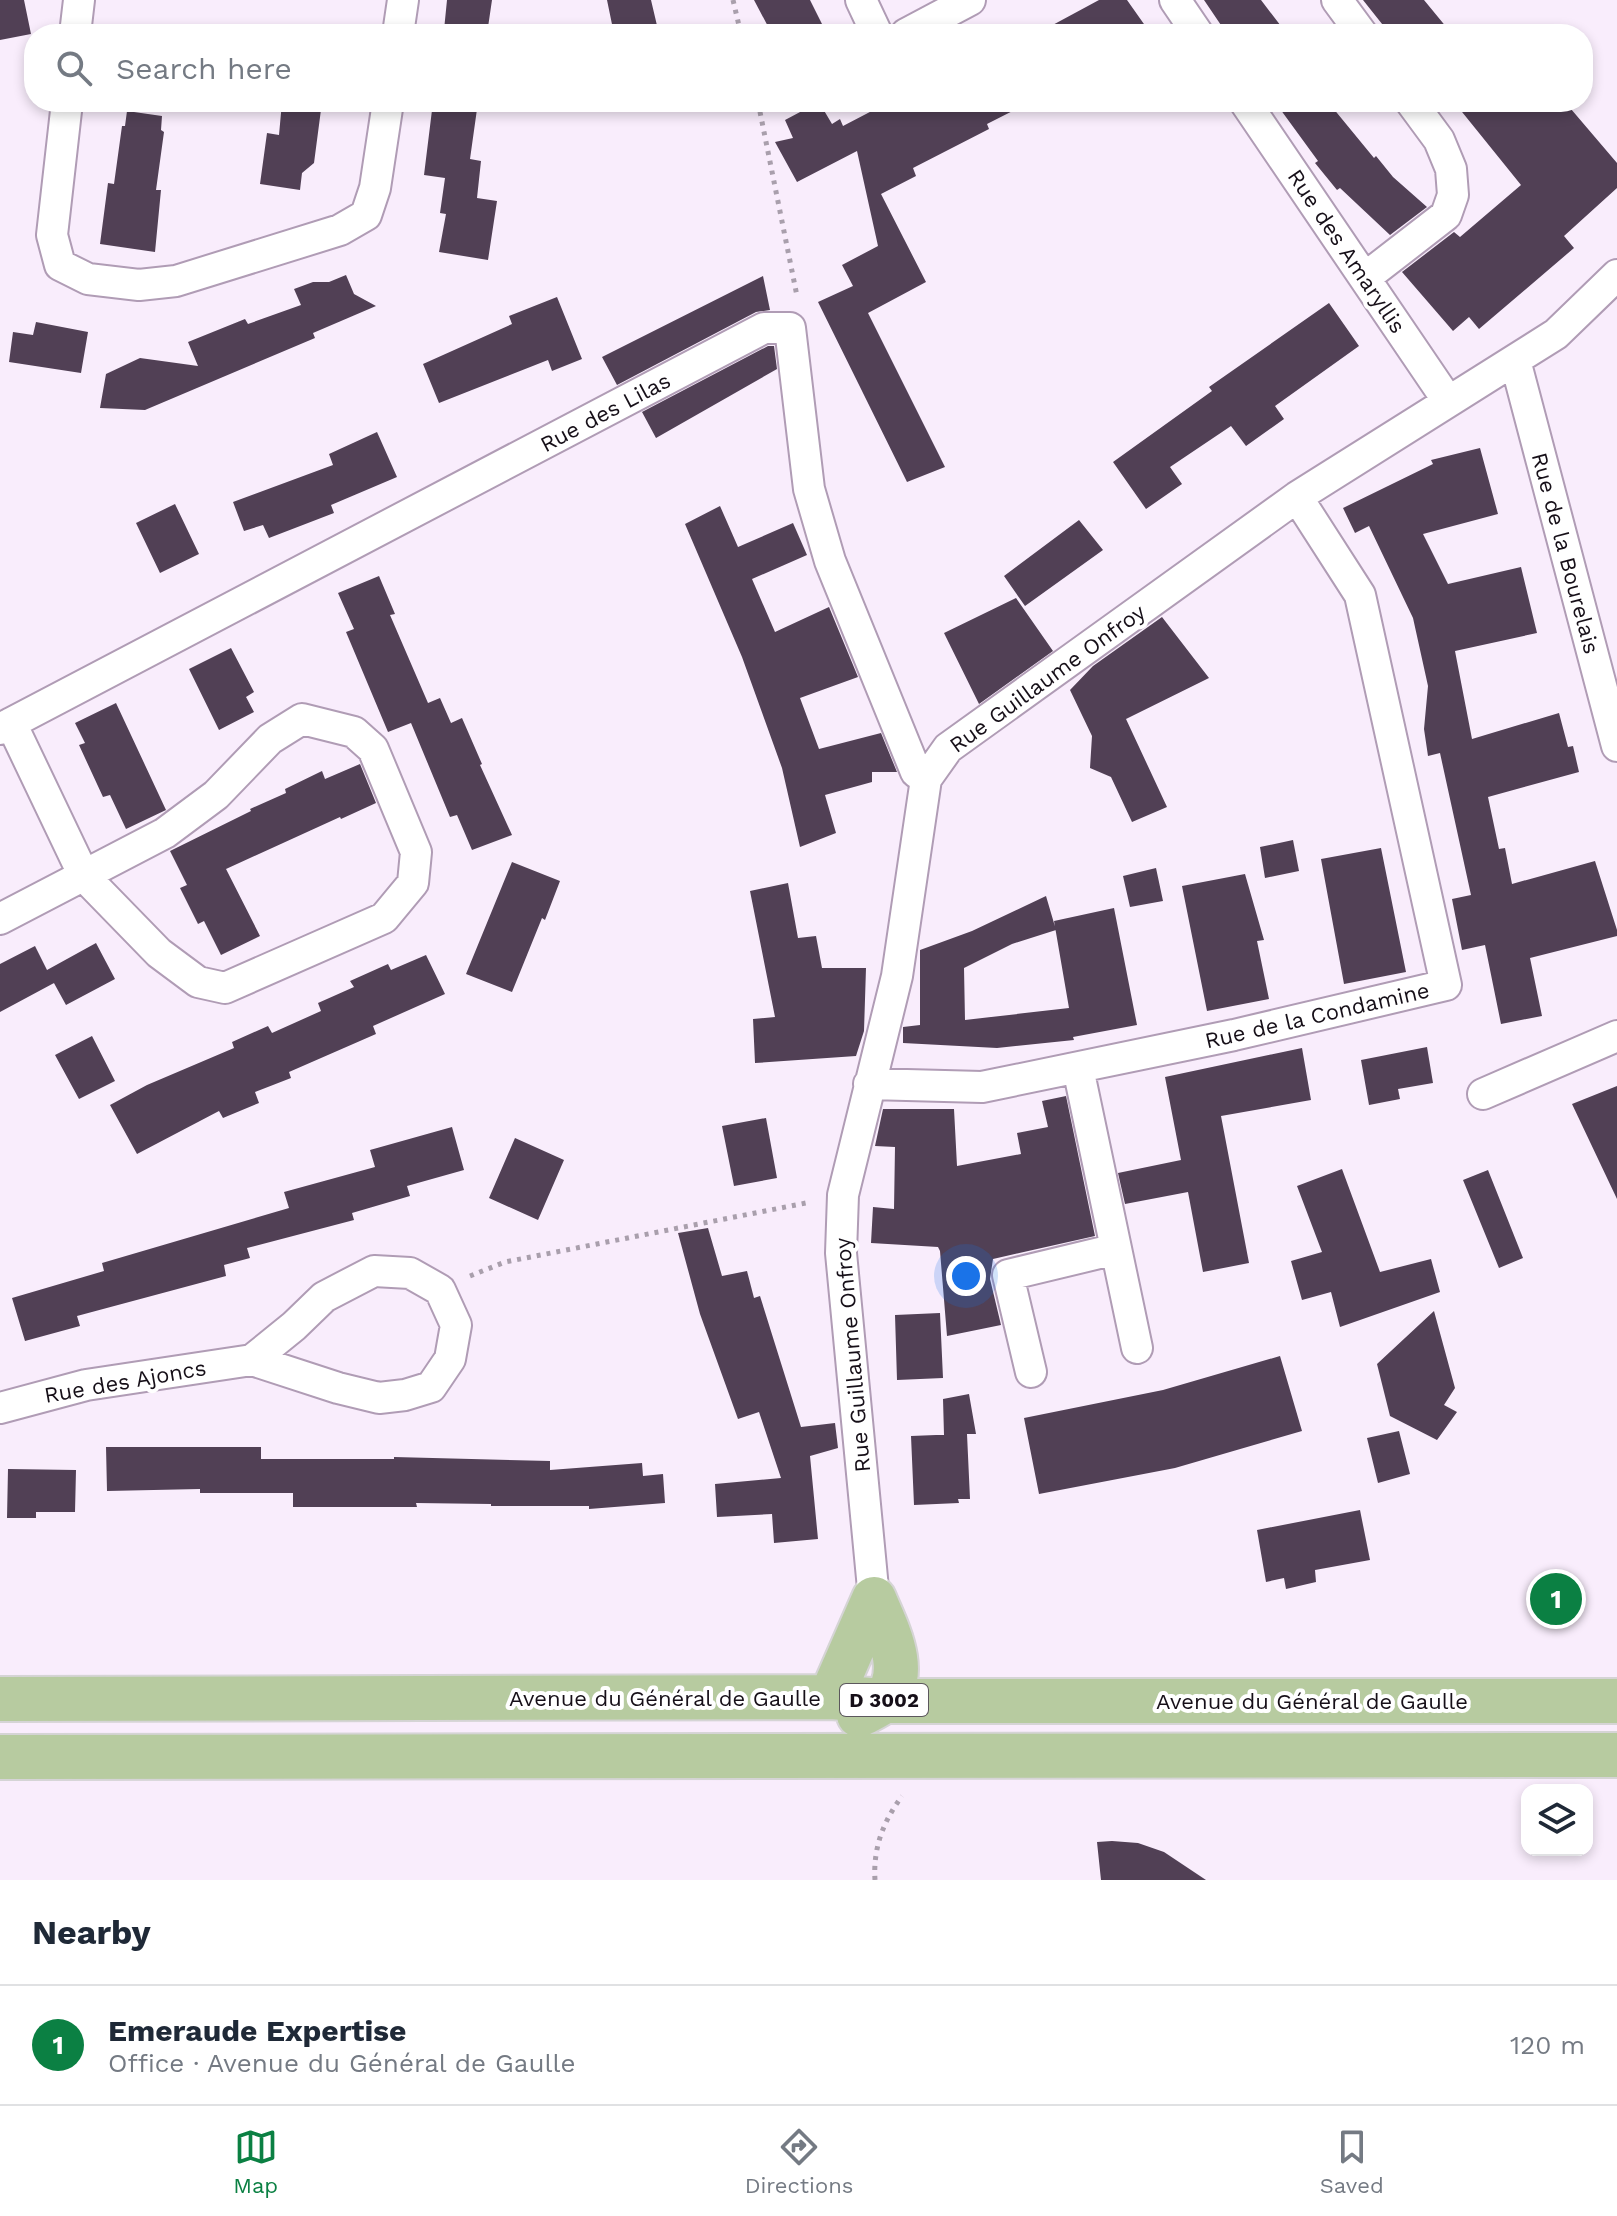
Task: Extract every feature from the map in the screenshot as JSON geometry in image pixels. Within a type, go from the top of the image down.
[{"type":"main road","name":"D 3002","points":[[831,1697],[874,1599]]},
{"type":"main road","name":"D 3002","points":[[792,1755],[883,1701],[895,1677],[895,1650],[874,1599]]},
{"type":"main road","name":"Avenue du Général de Gaulle","points":[[0,1699],[831,1697],[883,1701],[1617,1701]]},
{"type":"main road","points":[[0,1757],[1617,1755]]},
{"type":"street","points":[[76,24],[79,0]]},
{"type":"street","points":[[399,24],[403,0]]},
{"type":"street","points":[[861,0],[872,24]]},
{"type":"street","points":[[925,24],[970,0]]},
{"type":"street","points":[[1175,0],[1191,24]]},
{"type":"street","points":[[1337,0],[1355,24]]},
{"type":"street","points":[[66,112],[52,235],[60,265],[88,279],[139,285],[191,277],[340,230],[366,215],[375,188],[386,112]]},
{"type":"street","name":"Rue des Amaryllis","points":[[1252,112],[1448,401]]},
{"type":"street","points":[[1366,277],[1446,215],[1453,195],[1451,169],[1439,140],[1418,112]]},
{"type":"street","name":"Rue Guillaume Onfroy","points":[[874,1599],[841,1253],[843,1195],[897,976],[926,779],[948,748],[1297,497],[1556,334],[1617,275]]},
{"type":"street","name":"Rue des Lilas","points":[[6,726],[764,328],[790,328]]},
{"type":"street","points":[[790,328],[809,489],[830,561],[916,772],[926,779]]},
{"type":"street","name":"Rue de la Bourelais","points":[[1515,360],[1617,746]]},
{"type":"street","name":"Rue de la Condamine","points":[[869,1084],[982,1087],[1234,1035],[1446,985],[1360,595],[1297,497]]},
{"type":"street","points":[[0,919],[84,876],[165,833],[216,795],[270,739],[302,719],[354,732],[373,749],[416,852],[413,883],[384,918],[225,988],[198,982],[159,953],[84,876],[6,726]]},
{"type":"street","points":[[1483,1094],[1617,1036]]},
{"type":"street","points":[[1078,1068],[1137,1348]]},
{"type":"street","points":[[1031,1372],[1008,1275],[1116,1249]]},
{"type":"street","points":[[252,1360],[324,1297],[374,1271],[410,1273],[440,1290]]},
{"type":"street","name":"Rue des Ajoncs","points":[[0,1408],[86,1385],[252,1360],[379,1398],[405,1395],[431,1387],[450,1359],[456,1325],[440,1290]]},
{"type":"path","points":[[733,0],[739,24]]},
{"type":"path","points":[[760,112],[798,303],[790,328]]},
{"type":"path","points":[[440,1290],[505,1262],[843,1195]]},
{"type":"path","points":[[875,1880],[874,1857],[884,1824],[910,1787]]},
{"type":"building","points":[[0,0],[24,0],[29,24],[24,24],[24,35],[0,40]]},
{"type":"building","points":[[447,0],[492,0],[488,24],[445,24]]},
{"type":"building","points":[[607,0],[651,0],[657,24],[612,24]]},
{"type":"building","points":[[754,0],[810,0],[822,24],[767,24]]},
{"type":"building","points":[[1099,0],[1127,0],[1144,24],[1055,24]]},
{"type":"building","points":[[1204,0],[1261,0],[1279,24],[1220,24]]},
{"type":"building","points":[[1363,0],[1424,0],[1444,24],[1382,24]]},
{"type":"building","points":[[127,112],[162,116],[161,130],[164,132],[156,190],[161,190],[155,252],[100,244],[108,183],[114,184],[122,126],[125,126]]},
{"type":"building","points":[[281,112],[321,112],[314,163],[302,173],[300,190],[260,184],[267,133],[279,135]]},
{"type":"building","points":[[432,112],[477,112],[470,159],[481,161],[477,198],[497,201],[488,260],[439,252],[446,214],[440,213],[445,178],[424,175]]},
{"type":"building","points":[[800,112],[825,112],[832,124],[840,119],[843,126],[870,112],[1010,112],[987,124],[989,129],[913,168],[916,176],[881,194],[926,282],[868,313],[945,467],[907,482],[818,302],[853,286],[842,265],[878,246],[857,151],[797,182],[775,142],[793,138],[785,120]]},
{"type":"building","points":[[1282,112],[1336,112],[1374,158],[1376,156],[1393,177],[1427,207],[1390,235],[1340,188],[1337,190],[1315,163],[1318,161]]},
{"type":"building","points":[[1462,112],[1574,112],[1617,163],[1617,188],[1564,236],[1574,248],[1479,329],[1469,317],[1453,331],[1402,272],[1454,232],[1460,237],[1521,185]]},
{"type":"building","points":[[346,275],[354,294],[376,306],[313,333],[315,338],[145,410],[100,408],[106,374],[140,358],[198,366],[188,342],[245,319],[248,324],[301,305],[294,289]]},
{"type":"building","points":[[763,276],[770,310],[756,312],[617,385],[602,357]]},
{"type":"building","points":[[557,297],[582,359],[552,371],[548,360],[439,403],[423,364],[512,324],[509,316]]},
{"type":"building","points":[[1329,303],[1359,346],[1275,406],[1284,419],[1246,446],[1231,426],[1170,467],[1182,484],[1146,509],[1113,462],[1212,391],[1209,387]]},
{"type":"building","points":[[36,322],[88,332],[81,373],[9,362],[13,332],[33,335]]},
{"type":"building","points":[[768,346],[774,346],[777,369],[656,438],[642,412]]},
{"type":"building","points":[[377,432],[397,477],[331,505],[334,513],[269,538],[263,525],[244,531],[233,502],[333,465],[329,454]]},
{"type":"building","points":[[1480,448],[1498,514],[1423,534],[1448,584],[1521,567],[1537,633],[1455,651],[1472,739],[1559,713],[1568,747],[1573,746],[1579,772],[1488,797],[1499,849],[1505,848],[1512,884],[1595,861],[1617,930],[1617,936],[1530,958],[1542,1016],[1501,1024],[1485,945],[1462,950],[1452,899],[1471,895],[1440,753],[1428,756],[1424,729],[1428,686],[1413,618],[1369,526],[1355,533],[1343,508],[1433,464],[1431,460]]},
{"type":"building","points":[[175,504],[199,554],[160,573],[136,523]]},
{"type":"building","points":[[720,506],[738,547],[793,523],[807,555],[752,579],[775,632],[829,607],[858,677],[800,698],[819,749],[881,733],[897,772],[872,772],[872,782],[825,795],[836,833],[800,847],[782,768],[742,657],[685,524]]},
{"type":"building","points":[[1079,520],[1103,550],[1025,606],[1004,576]]},
{"type":"building","points":[[379,576],[395,614],[390,615],[428,703],[440,698],[451,723],[462,718],[512,835],[472,850],[457,815],[450,817],[411,723],[388,732],[346,632],[354,629],[338,593]]},
{"type":"building","points":[[1016,598],[1053,651],[979,704],[944,633]]},
{"type":"building","points":[[1162,617],[1209,678],[1126,719],[1167,807],[1132,822],[1111,777],[1090,768],[1092,736],[1070,690],[1093,666]]},
{"type":"building","points":[[231,648],[254,692],[246,697],[254,712],[219,730],[189,669]]},
{"type":"building","points":[[116,703],[166,810],[126,829],[110,795],[103,797],[79,745],[85,743],[75,723]]},
{"type":"building","points":[[360,764],[376,803],[226,869],[260,936],[221,955],[204,921],[198,924],[180,888],[187,885],[170,851],[286,793],[285,789],[322,771],[325,779]]},
{"type":"building","points":[[1293,840],[1299,871],[1265,878],[1260,847]]},
{"type":"building","points":[[1381,848],[1406,972],[1344,984],[1321,859]]},
{"type":"building","points":[[512,862],[560,881],[512,992],[466,974]]},
{"type":"building","points":[[1156,868],[1163,901],[1130,907],[1123,876]]},
{"type":"building","points":[[1245,874],[1264,940],[1257,941],[1269,999],[1207,1011],[1182,886]]},
{"type":"building","points":[[788,883],[798,938],[816,936],[822,968],[866,968],[864,1031],[856,1056],[755,1063],[753,1019],[775,1017],[750,891]]},
{"type":"building","points":[[1046,896],[1055,926],[1054,921],[1114,908],[1137,1025],[1073,1037],[1074,1040],[997,1048],[903,1043],[903,1027],[920,1025],[920,950],[972,931]],"holes":[[[1056,930],[1069,1008],[965,1020],[964,968],[1012,944]]]},
{"type":"building","points":[[96,943],[115,979],[66,1005],[54,983],[0,1012],[0,964],[35,946],[47,970]]},
{"type":"building","points":[[426,955],[445,994],[373,1026],[376,1034],[289,1072],[291,1078],[255,1092],[259,1103],[223,1118],[219,1111],[137,1154],[110,1105],[147,1085],[234,1048],[232,1042],[268,1026],[272,1033],[321,1011],[318,1003],[354,987],[350,981],[388,964],[391,970]]},
{"type":"building","points":[[92,1036],[115,1081],[79,1099],[55,1055]]},
{"type":"building","points":[[1427,1047],[1433,1083],[1398,1089],[1400,1099],[1369,1105],[1361,1060]]},
{"type":"building","points":[[1302,1048],[1311,1100],[1221,1116],[1249,1263],[1203,1272],[1188,1192],[1125,1204],[1118,1173],[1181,1160],[1165,1077]]},
{"type":"building","points":[[1617,1086],[1617,1199],[1572,1104]]},
{"type":"building","points":[[1066,1096],[1095,1236],[993,1259],[990,1279],[1001,1325],[947,1336],[938,1247],[871,1243],[873,1207],[894,1209],[895,1147],[875,1146],[883,1109],[954,1109],[957,1166],[1021,1154],[1017,1133],[1048,1127],[1042,1101]]},
{"type":"building","points":[[766,1118],[777,1178],[734,1186],[722,1126]]},
{"type":"building","points":[[452,1127],[464,1170],[407,1186],[410,1196],[352,1213],[354,1220],[247,1248],[250,1258],[224,1265],[226,1276],[77,1316],[80,1326],[25,1341],[12,1298],[104,1271],[102,1263],[289,1208],[284,1192],[375,1167],[370,1150]]},
{"type":"building","points":[[515,1138],[564,1160],[538,1220],[489,1198]]},
{"type":"building","points":[[1342,1169],[1380,1272],[1431,1259],[1440,1292],[1340,1327],[1331,1292],[1302,1300],[1291,1261],[1322,1252],[1297,1186]]},
{"type":"building","points":[[1488,1170],[1523,1258],[1499,1268],[1463,1180]]},
{"type":"building","points":[[708,1228],[722,1276],[747,1271],[754,1298],[760,1296],[801,1427],[835,1423],[838,1448],[810,1456],[818,1539],[774,1543],[772,1514],[717,1517],[715,1484],[781,1478],[759,1412],[738,1419],[700,1314],[678,1233]]},
{"type":"building","points":[[1434,1311],[1455,1388],[1444,1405],[1457,1412],[1437,1440],[1390,1416],[1377,1364]]},
{"type":"building","points":[[940,1313],[943,1378],[897,1380],[895,1315]]},
{"type":"building","points":[[1280,1356],[1302,1431],[1175,1468],[1039,1494],[1024,1418],[1163,1390]]},
{"type":"building","points":[[969,1394],[976,1434],[967,1434],[970,1499],[958,1499],[959,1503],[914,1505],[911,1436],[944,1435],[943,1399]]},
{"type":"building","points":[[1399,1431],[1410,1474],[1378,1483],[1367,1438]]},
{"type":"building","points":[[106,1447],[261,1447],[261,1459],[394,1457],[550,1461],[550,1470],[642,1463],[643,1476],[663,1474],[665,1503],[589,1509],[589,1506],[416,1503],[417,1507],[293,1507],[293,1493],[200,1493],[200,1489],[107,1491]]},
{"type":"building","points":[[8,1469],[76,1470],[75,1512],[36,1512],[36,1518],[7,1518]]},
{"type":"building","points":[[1360,1510],[1370,1560],[1315,1570],[1316,1582],[1286,1589],[1284,1578],[1266,1582],[1257,1530]]},
{"type":"building","points":[[1097,1842],[1138,1843],[1164,1852],[1206,1880],[1101,1880]]},
{"type":"place","name":"Emeraude Expertise","points":[[1556,1599]]}]
